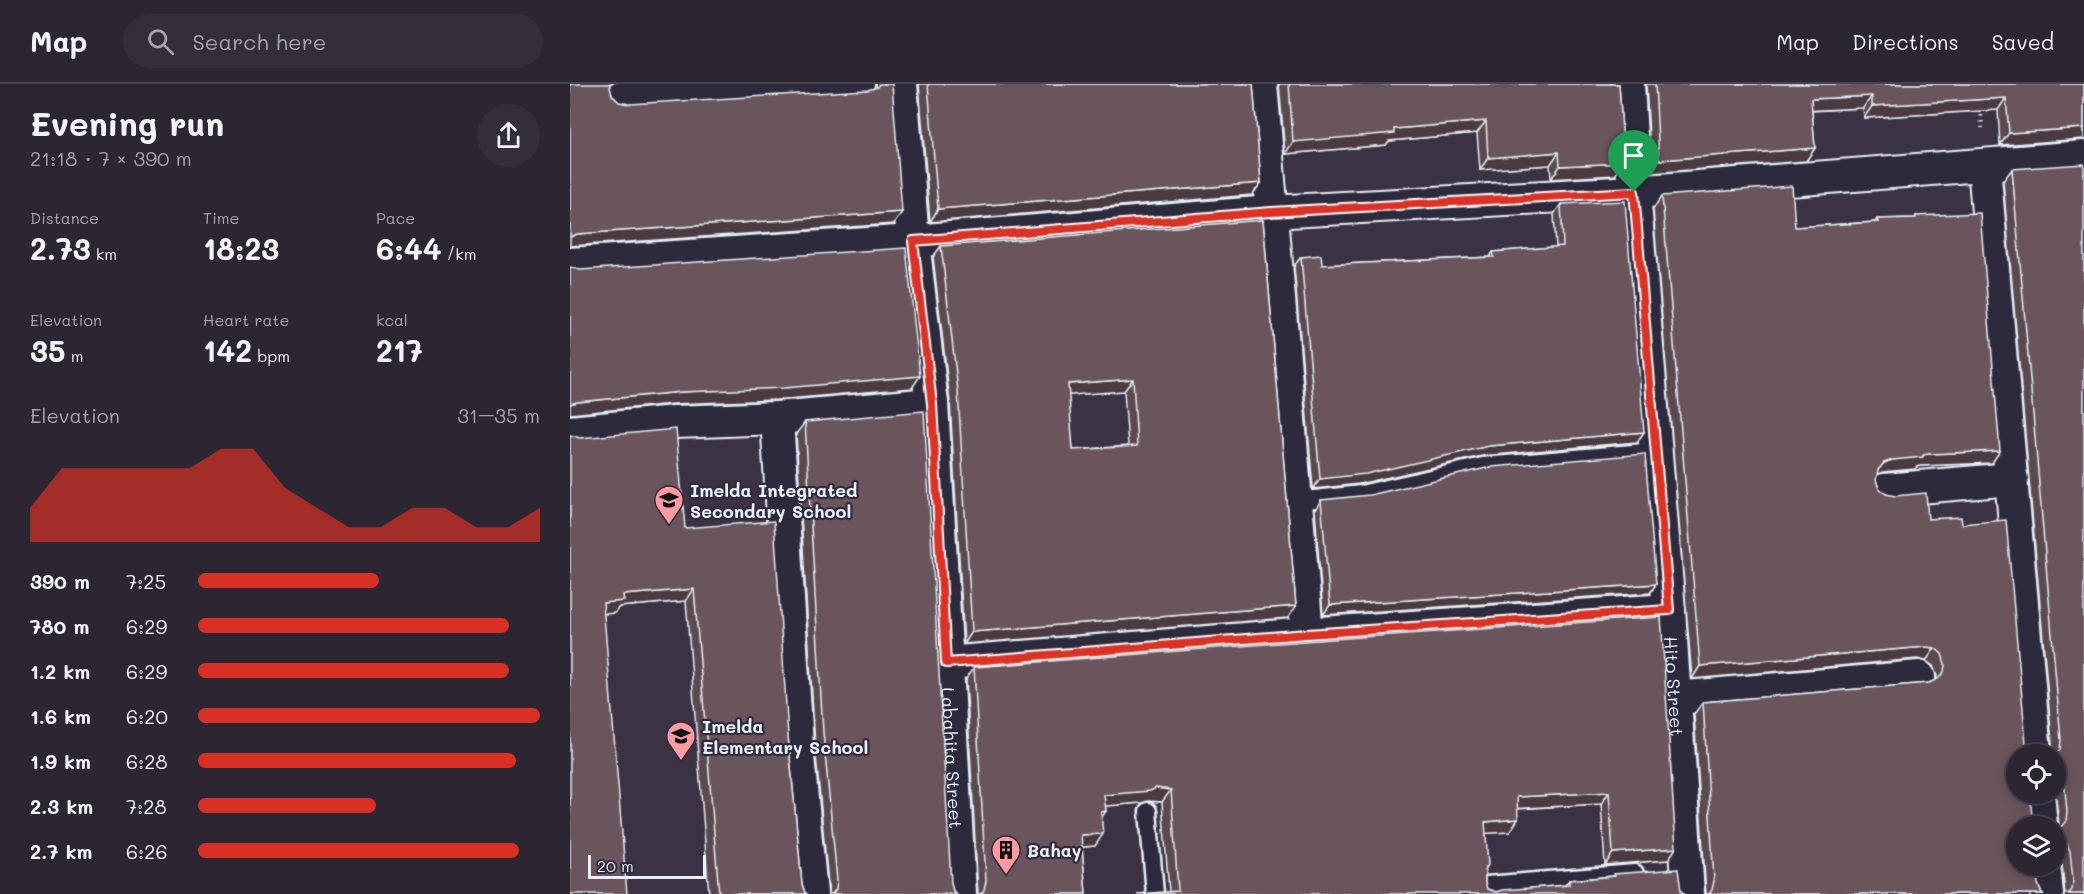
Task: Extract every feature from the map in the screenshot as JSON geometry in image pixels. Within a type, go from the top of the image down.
[{"type":"street","points":[[619,98],[858,84]]},
{"type":"street","name":"Labahita Street","points":[[901,84],[913,241],[932,404],[960,894]]},
{"type":"street","points":[[1261,84],[1307,634]]},
{"type":"street","name":"Hito Street","points":[[1628,84],[1634,192],[1669,610],[1683,878]]},
{"type":"street","points":[[570,264],[913,241],[1271,212],[1634,192],[2084,158]]},
{"type":"street","points":[[1984,166],[2034,744]]},
{"type":"street","points":[[570,432],[675,422],[777,418],[932,404]]},
{"type":"street","points":[[777,418],[797,746],[811,894]]},
{"type":"street","points":[[1885,490],[2012,479]]},
{"type":"street","points":[[946,663],[1307,634],[1669,610]]},
{"type":"street","points":[[1675,698],[1919,677]]},
{"type":"street","points":[[2045,876],[2047,894]]},
{"type":"lane","points":[[1296,501],[1361,494],[1483,466],[1656,451]]},
{"type":"lane","points":[[1148,811],[1155,894]]},
{"type":"lane","points":[[1487,894],[1486,885],[1651,872]]},
{"type":"path","points":[[1981,107],[1984,166]]},
{"type":"building","points":[[570,84],[610,84],[612,95],[619,102],[629,104],[868,90],[879,84],[892,84],[902,212],[577,234],[570,237]]},
{"type":"building","points":[[928,84],[1253,84],[1261,183],[938,209]]},
{"type":"building","points":[[1289,84],[1619,84],[1624,163],[1560,166],[1559,152],[1488,158],[1486,121],[1394,129],[1394,133],[1293,142]]},
{"type":"building","points":[[1655,84],[2084,84],[2084,128],[2009,133],[2006,98],[1872,106],[1872,96],[1811,99],[1815,148],[1659,160]]},
{"type":"building","points":[[2084,164],[2084,894],[2068,894],[2072,890],[2073,881],[2070,851],[2066,843],[2066,744],[2061,744],[2012,169]]},
{"type":"building","points":[[1792,186],[1795,227],[1878,222],[1877,219],[1916,218],[1916,216],[1980,213],[2000,451],[1928,454],[1923,457],[1892,460],[1884,463],[1878,470],[1876,480],[1879,489],[1886,494],[1895,496],[1926,493],[1928,519],[1961,517],[1962,524],[2006,520],[2026,744],[2006,744],[2006,804],[2031,804],[2032,816],[2006,816],[2006,876],[2037,876],[2043,894],[1709,894],[1714,881],[1703,702],[1929,683],[1938,679],[1944,672],[1945,664],[1942,654],[1935,648],[1926,647],[1700,666],[1662,196]]},
{"type":"building","points":[[1625,201],[1644,432],[1489,446],[1366,474],[1320,479],[1301,257],[1321,255],[1322,265],[1494,257],[1493,252],[1563,246],[1561,204]]},
{"type":"building","points":[[1263,220],[1296,606],[972,632],[958,391],[941,246]],"holes":[[[1133,379],[1137,446],[1073,450],[1068,384]]]},
{"type":"building","points":[[906,248],[920,376],[784,388],[682,392],[570,404],[570,267],[580,270]]},
{"type":"building","points":[[924,411],[951,883],[956,894],[832,894],[836,889],[837,880],[823,732],[805,422]]},
{"type":"building","points":[[676,429],[685,528],[774,521],[788,736],[802,884],[807,894],[719,894],[694,589],[623,595],[624,601],[603,603],[627,894],[570,894],[570,435],[580,438]]},
{"type":"building","points":[[1645,454],[1656,584],[1330,605],[1321,500],[1370,495],[1491,467]]},
{"type":"building","points":[[1661,617],[1676,848],[1613,853],[1609,792],[1517,797],[1518,819],[1485,822],[1488,865],[1485,869],[1485,883],[1487,889],[1496,892],[1569,885],[1569,880],[1615,876],[1614,874],[1678,869],[1681,891],[1684,894],[1137,894],[1178,891],[1171,790],[1156,788],[1150,791],[1104,795],[1106,811],[1101,812],[1103,834],[1081,835],[1086,894],[981,894],[986,881],[974,667],[1317,640]]},
{"type":"place","name":"Imelda Integrated Secondary School","points":[[669,526]]},
{"type":"place","name":"Imelda Elementary School","points":[[681,762]]},
{"type":"place","name":"Bahay","points":[[1006,876]]},
{"type":"route","points":[[1634,192],[1669,610],[1307,634],[946,663],[932,404],[913,241],[1271,212],[1634,192]]}]
